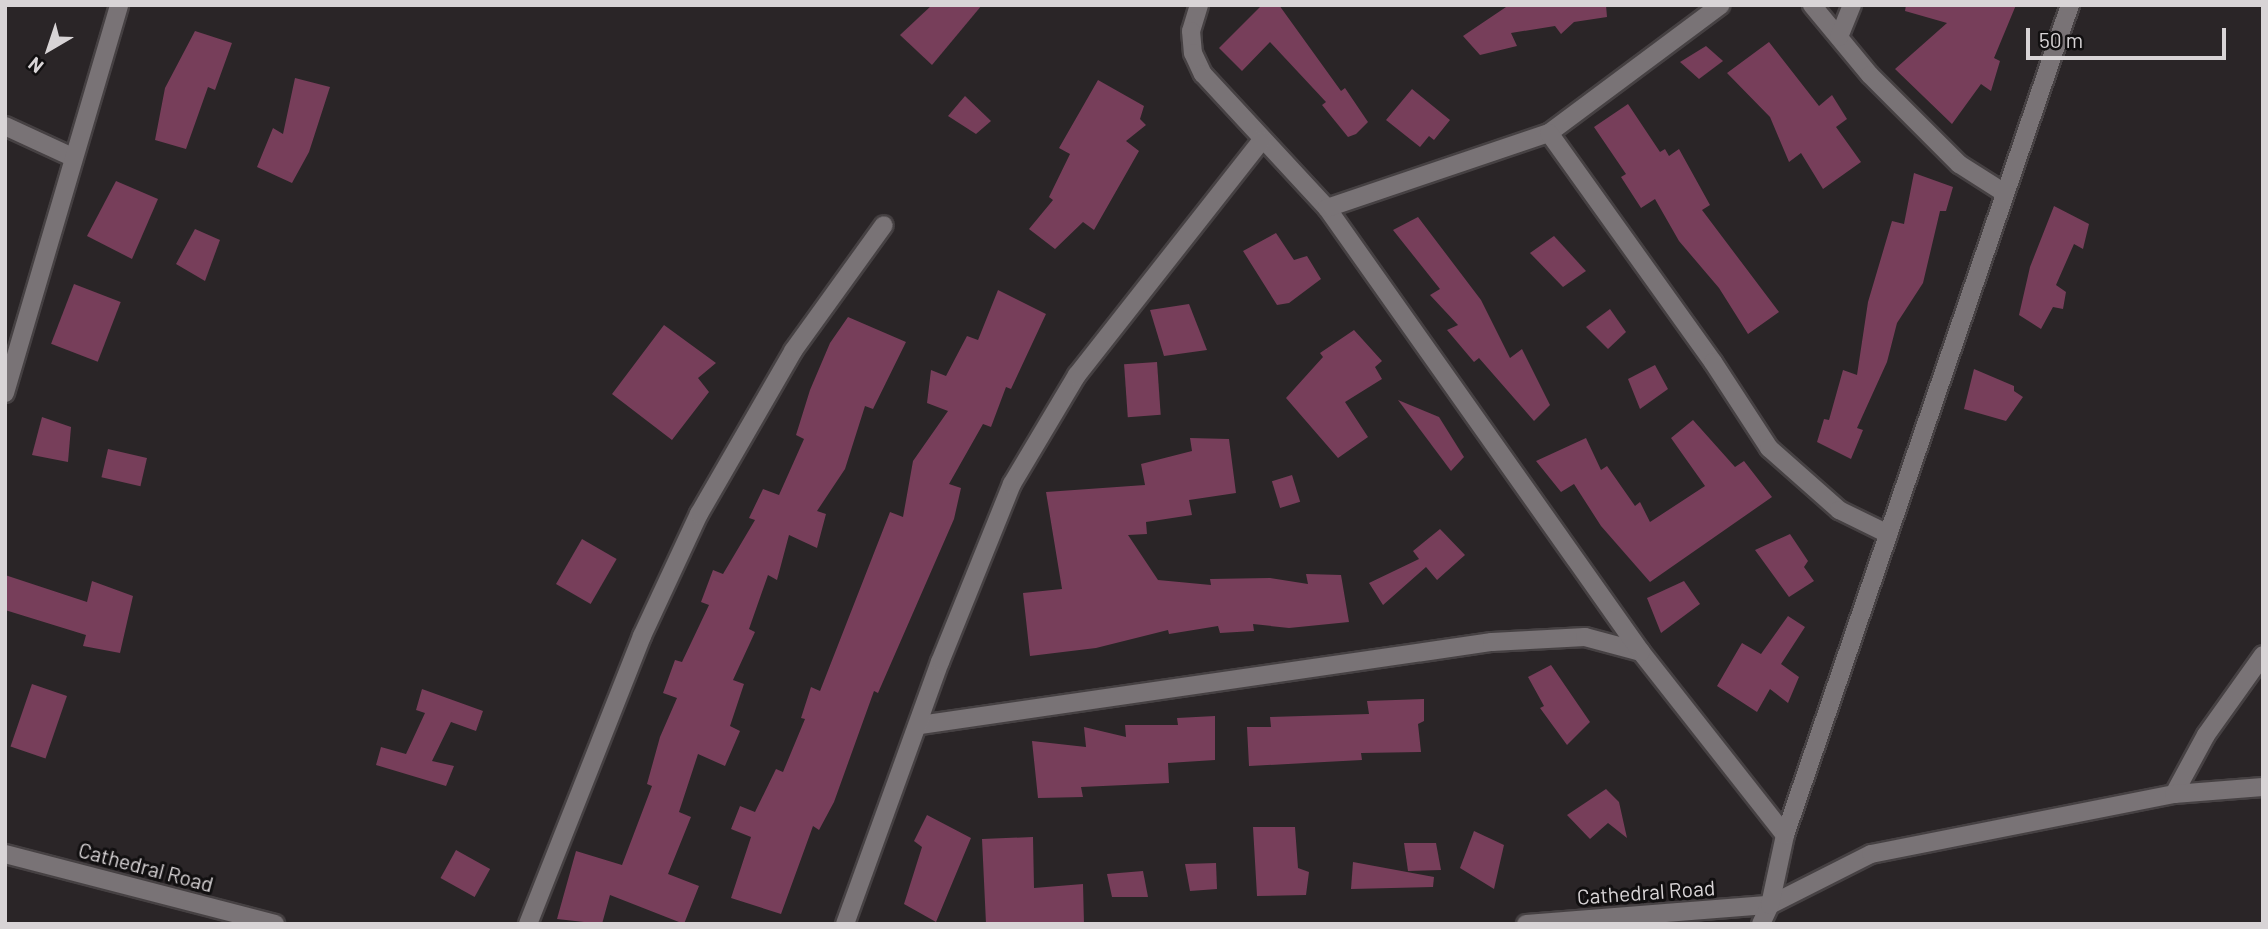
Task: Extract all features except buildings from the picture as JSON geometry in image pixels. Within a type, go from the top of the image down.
[{"type":"street","points":[[5,393],[72,157],[119,5]]},
{"type":"street","points":[[1199,5],[1191,31],[1193,53],[1218,94],[1327,208],[1641,652],[1785,835]]},
{"type":"street","points":[[1327,208],[1549,133],[1721,5]]},
{"type":"street","points":[[1812,5],[1870,75],[1959,164],[2003,191]]},
{"type":"street","points":[[1839,37],[1852,5]]},
{"type":"street","points":[[1761,924],[1770,905],[1785,835],[2003,191],[2070,5]]},
{"type":"street","points":[[5,126],[72,157]]},
{"type":"street","points":[[1549,133],[1713,362],[1769,449],[1839,510],[1888,534]]},
{"type":"street","points":[[845,924],[920,725],[940,662],[1012,484],[1077,375],[1261,141]]},
{"type":"street","points":[[528,924],[642,636],[699,514],[793,351],[884,225]]},
{"type":"street","points":[[920,725],[1492,642],[1585,637],[1641,652]]},
{"type":"street","points":[[2174,794],[2213,724],[2263,655]]},
{"type":"street","points":[[1770,905],[1871,854],[2174,794],[2263,787]]},
{"type":"street","name":"Cathedral Road","points":[[5,854],[275,924]]},
{"type":"street","name":"Cathedral Road","points":[[1526,924],[1770,905]]}]
